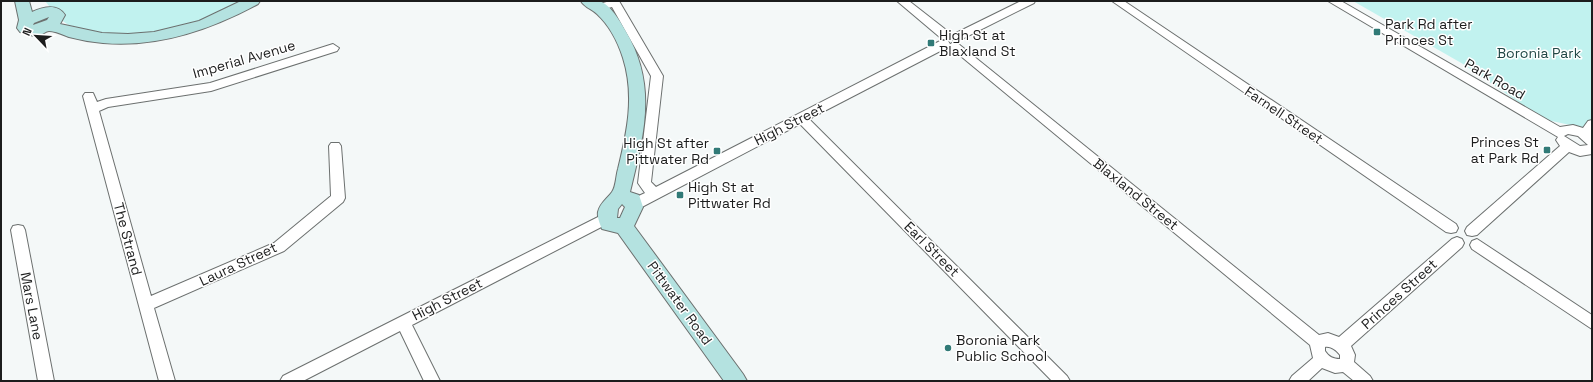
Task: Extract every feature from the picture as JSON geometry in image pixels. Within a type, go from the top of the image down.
[{"type":"main road","points":[[22,1],[27,20],[24,26],[27,30],[35,30],[47,19]]},
{"type":"main road","points":[[29,1],[47,19],[97,38],[124,39],[155,37],[209,23],[253,1]]},
{"type":"main road","points":[[594,4],[616,26],[630,54],[638,89],[636,126],[627,200],[630,219],[615,221]]},
{"type":"main road","name":"Pittwater Road","points":[[615,221],[736,381]]},
{"type":"street","name":"Blaxland Street","points":[[902,1],[1318,343]]},
{"type":"street","name":"High Street","points":[[627,200],[654,194],[1030,1]]},
{"type":"street","name":"Farnell Street","points":[[1116,1],[1451,228]]},
{"type":"street","name":"Park Road","points":[[1333,1],[1560,133]]},
{"type":"street","points":[[594,4],[615,3],[657,76],[644,183],[654,194]]},
{"type":"street","name":"Imperial Avenue","points":[[90,102],[106,103],[211,87],[333,48]]},
{"type":"street","name":"The Strand","points":[[90,102],[167,381]]},
{"type":"street","name":"Earl Street","points":[[801,118],[1062,381]]},
{"type":"street","points":[[1592,124],[1588,139],[1568,130],[1560,133],[1562,140],[1568,146],[1584,152],[1592,150]]},
{"type":"street","name":"Laura Street","points":[[146,305],[279,247],[338,198],[335,146]]},
{"type":"street","points":[[1472,231],[1568,146]]},
{"type":"street","name":"High Street","points":[[288,381],[403,322],[615,221]]},
{"type":"street","points":[[1458,226],[1472,231],[1477,238],[1477,245],[1468,248],[1457,243],[1449,234],[1451,228],[1458,226]]},
{"type":"street","name":"Mars Lane","points":[[18,230],[46,381]]},
{"type":"street","name":"Princes Street","points":[[1341,345],[1457,243]]},
{"type":"street","points":[[1477,245],[1592,323]]},
{"type":"street","points":[[403,322],[432,381]]},
{"type":"street","points":[[1328,340],[1341,345],[1348,355],[1345,364],[1334,366],[1322,359],[1316,349],[1318,343],[1328,340]]},
{"type":"street","points":[[1297,381],[1322,359]]},
{"type":"street","points":[[1345,364],[1365,381]]},
{"type":"green space","points":[[45,1],[245,1],[210,20],[185,29],[136,36],[120,36],[103,35],[74,28],[62,20]]},
{"type":"green space","name":"Boronia Park","points":[[1353,1],[1592,1],[1592,133],[1588,129],[1543,119],[1463,64]]},
{"type":"place","name":"Park Rd after Princes St","points":[[1377,32]]},
{"type":"place","name":"High St at Blaxland St","points":[[931,43]]},
{"type":"place","name":"Princes St at Park Rd","points":[[1547,150]]},
{"type":"place","name":"High St after Pittwater Rd","points":[[717,151]]},
{"type":"place","name":"High St at Pittwater Rd","points":[[680,195]]},
{"type":"place","name":"Boronia Park Public School","points":[[948,348]]}]
